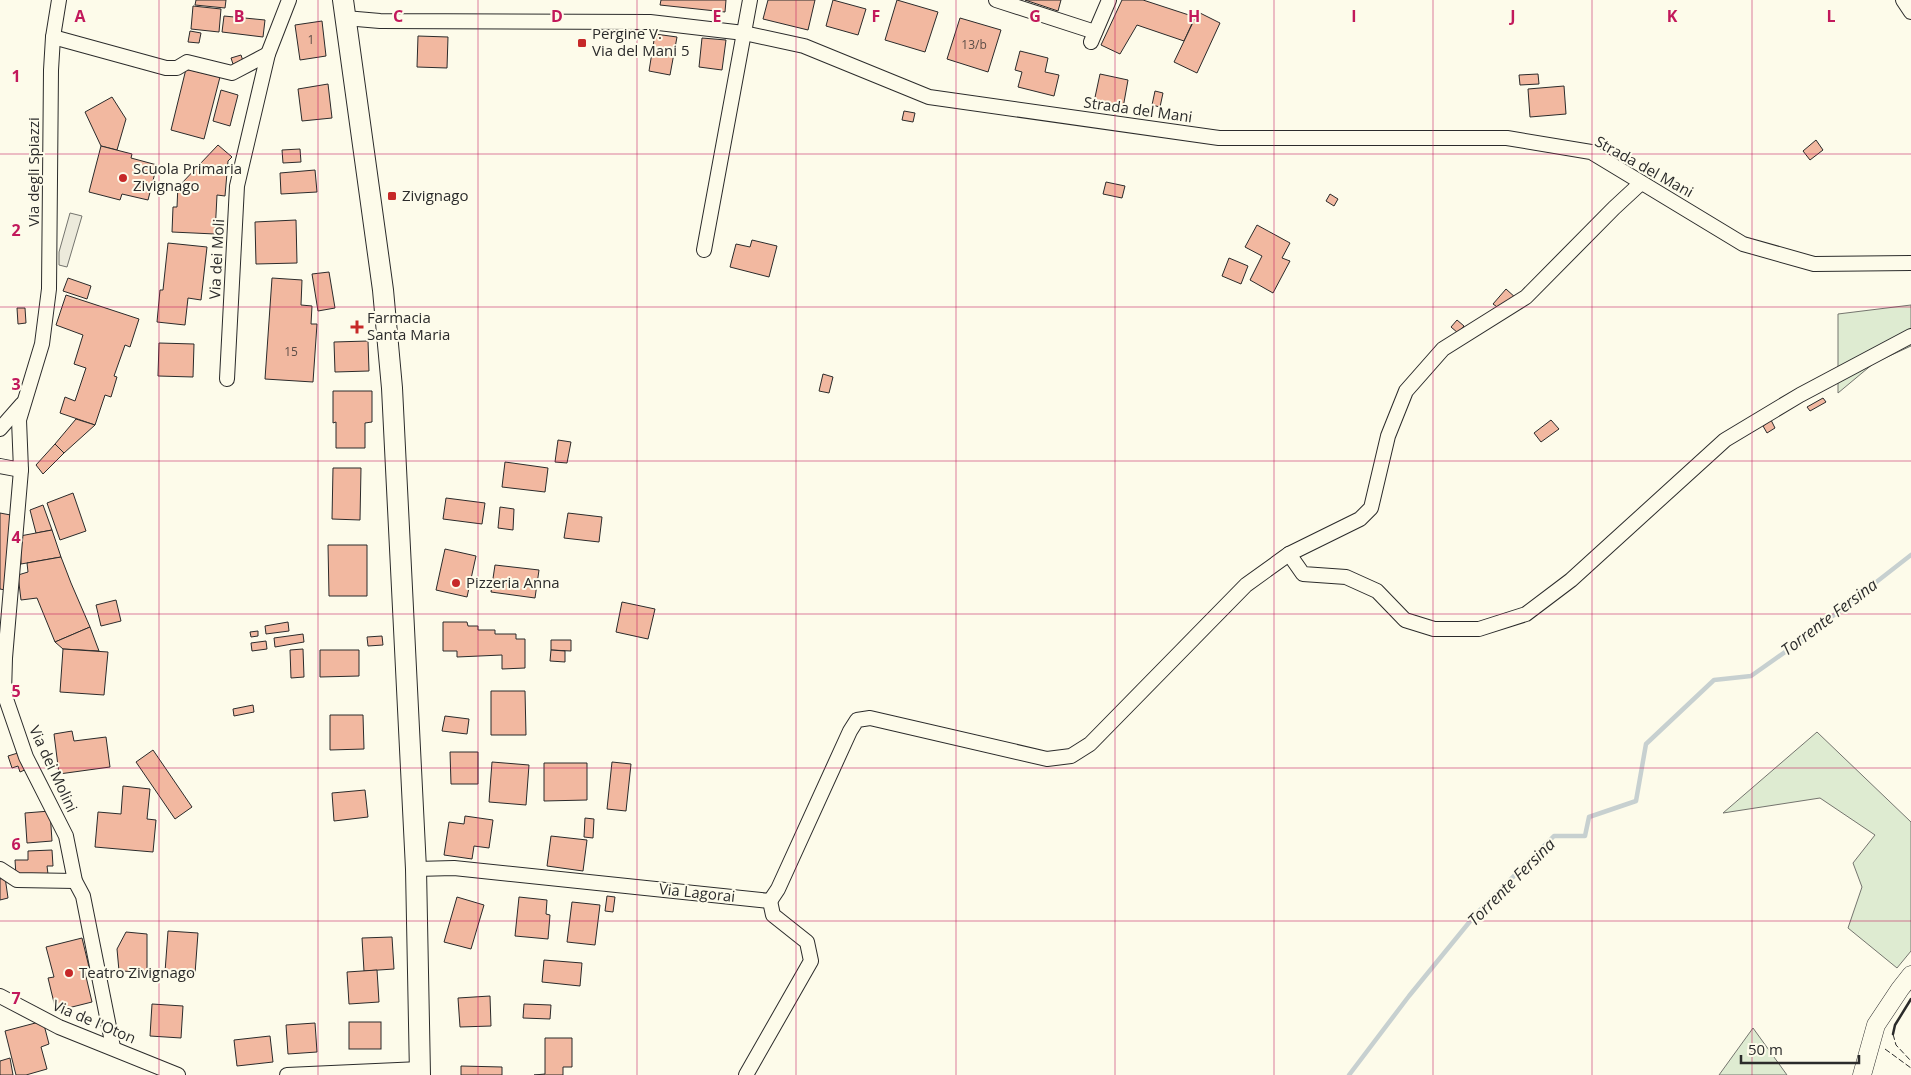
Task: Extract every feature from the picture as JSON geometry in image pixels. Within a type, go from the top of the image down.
[{"type":"main road","points":[[344,9],[383,290],[392,388],[416,869],[420,1072]]},
{"type":"street","name":"Via degli Spiazzi","points":[[21,470],[19,420],[42,344],[49,289],[53,37],[59,0]]},
{"type":"street","name":"Via dei Moli","points":[[228,379],[237,186],[268,54],[289,0]]},
{"type":"street","points":[[704,250],[750,0]]},
{"type":"street","points":[[996,0],[1093,37],[1108,0]]},
{"type":"street","points":[[1903,0],[1911,12]]},
{"type":"street","name":"Strada del Mani","points":[[344,9],[380,20],[650,22],[744,33],[804,46],[929,97],[1219,138],[1507,138],[1591,152],[1743,244],[1814,264],[1911,264]]},
{"type":"street","points":[[53,37],[166,68],[177,68],[187,62],[232,73],[268,54]]},
{"type":"street","points":[[746,1075],[811,961],[807,942],[773,915],[770,901],[778,889],[850,731],[857,720],[870,718],[1047,759],[1071,756],[1090,744],[1246,586],[1289,554],[1360,519],[1371,508],[1388,436],[1406,391],[1443,349],[1526,297],[1641,183]]},
{"type":"street","points":[[1289,554],[1303,574],[1346,577],[1377,591],[1405,620],[1434,629],[1479,629],[1526,614],[1571,580],[1725,440],[1800,395],[1911,336]]},
{"type":"street","points":[[0,428],[24,402]]},
{"type":"street","points":[[0,466],[21,470]]},
{"type":"street","name":"Via dei Molini","points":[[21,470],[5,658],[4,693],[26,757],[66,836],[75,881],[83,896],[113,1047]]},
{"type":"street","name":"Via Lagorai","points":[[416,869],[454,868],[770,901]]},
{"type":"street","points":[[0,869],[17,880],[75,881]]},
{"type":"street","points":[[1862,1075],[1876,1025],[1911,976]]},
{"type":"street","name":"Via de l'Oton","points":[[0,996],[59,1026],[178,1075]]},
{"type":"street","points":[[287,1075],[420,1072]]},
{"type":"green space","points":[[1911,305],[1911,346],[1874,363],[1838,393],[1838,314]]},
{"type":"green space","points":[[1817,732],[1911,822],[1911,951],[1897,968],[1848,928],[1862,887],[1853,863],[1875,835],[1820,798],[1723,813]]},
{"type":"green space","points":[[1753,1028],[1787,1075],[1719,1075]]},
{"type":"shaded area","points":[[70,213],[82,216],[67,267],[59,265],[59,252]]},
{"type":"building","points":[[196,0],[226,0],[225,8],[195,5]]},
{"type":"building","points":[[661,0],[726,0],[725,12],[660,5]]},
{"type":"building","points":[[768,0],[815,0],[808,30],[763,19]]},
{"type":"building","points":[[833,0],[866,9],[858,35],[826,26]]},
{"type":"building","points":[[897,0],[938,12],[925,52],[885,40]]},
{"type":"building","points":[[1025,0],[1061,0],[1058,11]]},
{"type":"building","points":[[1122,0],[1143,0],[1195,17],[1184,41],[1137,25],[1120,54],[1101,45]]},
{"type":"building","points":[[193,6],[221,9],[219,32],[191,29]]},
{"type":"building","points":[[1198,12],[1220,23],[1197,73],[1174,62]]},
{"type":"building","points":[[224,16],[265,20],[263,37],[222,32]]},
{"type":"building","points":[[960,18],[1001,30],[988,72],[947,59]]},
{"type":"building","points":[[322,21],[326,56],[300,60],[295,25]]},
{"type":"building","points":[[190,31],[201,33],[199,43],[188,42]]},
{"type":"building","points":[[655,34],[677,37],[670,75],[649,71]]},
{"type":"building","points":[[418,36],[448,37],[447,68],[417,67]]},
{"type":"building","points":[[702,38],[726,40],[722,70],[699,67]]},
{"type":"building","points":[[1020,51],[1048,58],[1045,72],[1059,75],[1054,96],[1018,87],[1022,72],[1015,70]]},
{"type":"building","points":[[241,55],[243,61],[233,64],[231,58]]},
{"type":"building","points":[[186,69],[220,77],[204,139],[171,130]]},
{"type":"building","points":[[1100,74],[1128,80],[1123,108],[1094,102]]},
{"type":"building","points":[[1538,74],[1539,84],[1520,85],[1519,75]]},
{"type":"building","points":[[328,84],[332,118],[302,121],[298,89]]},
{"type":"building","points":[[1564,86],[1566,114],[1530,117],[1528,89]]},
{"type":"building","points":[[221,90],[238,95],[230,126],[213,121]]},
{"type":"building","points":[[1155,91],[1163,93],[1160,107],[1152,105]]},
{"type":"building","points":[[112,97],[126,119],[117,150],[101,146],[85,112]]},
{"type":"building","points":[[904,111],[915,113],[913,122],[902,120]]},
{"type":"building","points":[[1816,140],[1823,150],[1810,160],[1803,151]]},
{"type":"building","points":[[218,145],[232,157],[228,161],[225,196],[217,195],[215,234],[172,232],[173,207],[177,207],[178,185]]},
{"type":"building","name":"Scuola Primaria Zivignago","points":[[101,146],[132,154],[131,158],[157,165],[148,200],[122,194],[120,200],[89,192]]},
{"type":"building","points":[[300,149],[301,162],[283,163],[282,150]]},
{"type":"building","points":[[315,170],[317,192],[281,194],[280,173]]},
{"type":"building","points":[[1106,182],[1125,186],[1122,198],[1103,194]]},
{"type":"building","points":[[1330,194],[1338,199],[1334,206],[1326,201]]},
{"type":"building","points":[[296,220],[297,263],[256,264],[255,222]]},
{"type":"building","points":[[1257,225],[1290,243],[1282,258],[1290,261],[1273,293],[1250,280],[1262,256],[1245,247]]},
{"type":"building","points":[[752,240],[777,246],[769,277],[730,267],[736,244],[750,247]]},
{"type":"building","points":[[168,243],[207,247],[201,300],[188,298],[185,325],[157,322],[160,290],[163,290]]},
{"type":"building","points":[[1229,258],[1248,266],[1241,284],[1222,276]]},
{"type":"building","points":[[329,272],[335,308],[318,311],[312,274]]},
{"type":"building","points":[[68,278],[91,286],[87,299],[63,291]]},
{"type":"building","points":[[272,278],[302,280],[301,305],[312,306],[311,324],[317,324],[313,382],[265,379]]},
{"type":"building","points":[[1506,289],[1517,299],[1500,309],[1493,304]]},
{"type":"building","points":[[66,295],[139,319],[130,347],[125,345],[114,376],[117,377],[111,397],[105,395],[95,425],[60,413],[65,397],[75,401],[86,368],[74,364],[83,335],[56,325]]},
{"type":"building","points":[[17,308],[25,308],[26,323],[18,324]]},
{"type":"building","points":[[1457,320],[1464,326],[1458,333],[1451,327]]},
{"type":"building","points":[[368,341],[369,371],[335,372],[334,342]]},
{"type":"building","points":[[159,343],[194,344],[193,377],[158,376]]},
{"type":"building","points":[[823,374],[833,377],[829,393],[819,391]]},
{"type":"building","points":[[333,391],[372,391],[372,422],[365,423],[365,448],[336,448],[336,422],[333,423]]},
{"type":"building","points":[[1823,398],[1826,402],[1810,411],[1807,407]]},
{"type":"building","points":[[76,419],[95,425],[64,453],[55,444]]},
{"type":"building","points":[[1551,420],[1559,429],[1541,442],[1534,433]]},
{"type":"building","points":[[1771,420],[1775,428],[1767,433],[1763,426]]},
{"type":"building","points":[[558,440],[571,442],[567,463],[555,462]]},
{"type":"building","points":[[55,444],[64,453],[43,474],[36,465]]},
{"type":"building","points":[[505,462],[548,468],[545,492],[502,487]]},
{"type":"building","points":[[333,468],[361,468],[360,520],[332,519]]},
{"type":"building","points":[[73,493],[86,531],[60,540],[47,503]]},
{"type":"building","points":[[446,498],[485,503],[482,524],[443,519]]},
{"type":"building","points":[[43,505],[52,530],[36,533],[30,510]]},
{"type":"building","points":[[500,507],[514,509],[513,530],[498,528]]},
{"type":"building","points":[[0,513],[16,516],[5,590],[0,589]]},
{"type":"building","points":[[568,513],[602,517],[599,542],[564,538]]},
{"type":"building","points":[[52,530],[61,557],[21,564],[20,536]]},
{"type":"building","points":[[328,545],[367,545],[367,596],[329,596]]},
{"type":"building","points":[[445,549],[476,556],[467,597],[436,590]]},
{"type":"building","points":[[61,557],[90,627],[55,642],[37,598],[21,600],[18,575],[28,572],[27,563]]},
{"type":"building","points":[[495,565],[539,570],[535,598],[491,592]]},
{"type":"building","points":[[116,600],[121,621],[101,626],[96,605]]},
{"type":"building","points":[[622,602],[655,609],[648,639],[616,632]]},
{"type":"building","points":[[288,622],[289,631],[266,634],[265,626]]},
{"type":"building","points":[[443,622],[467,622],[468,626],[478,626],[478,630],[495,630],[495,634],[516,634],[516,639],[525,639],[525,668],[502,669],[502,655],[457,657],[457,651],[443,651]]},
{"type":"building","points":[[90,627],[99,651],[63,649],[55,642]]},
{"type":"building","points":[[258,631],[258,636],[251,637],[250,632]]},
{"type":"building","points":[[303,634],[304,642],[275,647],[274,638]]},
{"type":"building","points":[[382,636],[383,645],[368,646],[367,637]]},
{"type":"building","points":[[551,640],[571,640],[571,651],[551,650]]},
{"type":"building","points":[[266,641],[267,649],[252,651],[251,643]]},
{"type":"building","points":[[63,649],[108,652],[104,695],[60,692]]},
{"type":"building","points":[[303,649],[304,677],[291,678],[290,650]]},
{"type":"building","points":[[320,650],[359,650],[359,676],[320,677]]},
{"type":"building","points":[[551,650],[565,651],[565,662],[550,661]]},
{"type":"building","points":[[491,691],[525,691],[526,735],[491,735]]},
{"type":"building","points":[[253,705],[254,712],[234,716],[233,709]]},
{"type":"building","points":[[330,715],[363,715],[364,749],[330,750]]},
{"type":"building","points":[[445,716],[469,719],[467,734],[442,731]]},
{"type":"building","points":[[72,731],[74,741],[106,737],[110,767],[59,774],[54,734]]},
{"type":"building","points":[[153,750],[192,807],[175,819],[136,762]]},
{"type":"building","points":[[21,752],[27,769],[20,772],[18,766],[12,768],[8,756]]},
{"type":"building","points":[[450,752],[478,752],[478,784],[451,784]]},
{"type":"building","points":[[492,762],[529,765],[526,805],[489,802]]},
{"type":"building","points":[[612,762],[631,764],[626,811],[607,809]]},
{"type":"building","points":[[544,763],[587,763],[587,800],[544,801]]},
{"type":"building","points":[[123,786],[150,789],[147,819],[156,820],[153,852],[95,847],[98,812],[121,814]]},
{"type":"building","points":[[365,790],[368,817],[334,821],[332,793]]},
{"type":"building","points":[[50,811],[52,841],[27,843],[25,813]]},
{"type":"building","points":[[465,816],[493,820],[489,848],[474,846],[472,859],[444,855],[449,822],[464,824]]},
{"type":"building","points":[[585,818],[594,819],[593,838],[584,837]]},
{"type":"building","points":[[551,836],[587,840],[583,871],[547,866]]},
{"type":"building","points":[[52,850],[53,866],[47,866],[48,874],[16,876],[15,860],[28,860],[28,851]]},
{"type":"building","points":[[5,877],[8,898],[0,900],[0,879]]},
{"type":"building","points":[[607,896],[615,897],[613,912],[605,911]]},
{"type":"building","points":[[457,897],[484,905],[471,949],[444,942]]},
{"type":"building","points":[[519,897],[547,900],[546,914],[550,915],[548,939],[515,936]]},
{"type":"building","points":[[572,902],[600,905],[595,945],[567,942]]},
{"type":"building","points":[[168,931],[198,933],[195,974],[165,972]]},
{"type":"building","points":[[126,932],[147,934],[147,972],[119,971],[117,949]]},
{"type":"building","points":[[392,937],[394,969],[364,971],[362,938]]},
{"type":"building","name":"Teatro Zivignago","points":[[82,938],[89,967],[84,968],[92,1002],[56,1011],[48,978],[54,977],[46,947]]},
{"type":"building","points":[[544,960],[582,963],[580,986],[542,982]]},
{"type":"building","points":[[377,970],[379,1002],[349,1004],[347,972]]},
{"type":"building","points":[[490,996],[491,1026],[460,1027],[458,998]]},
{"type":"building","points":[[152,1004],[183,1006],[181,1038],[150,1036]]},
{"type":"building","points":[[524,1004],[551,1005],[550,1019],[523,1018]]},
{"type":"building","points":[[43,1021],[49,1044],[41,1047],[47,1069],[26,1075],[16,1075],[5,1031]]},
{"type":"building","points":[[349,1022],[381,1022],[381,1049],[349,1049]]},
{"type":"building","points":[[315,1023],[317,1052],[288,1054],[286,1025]]},
{"type":"building","points":[[270,1036],[273,1062],[237,1066],[234,1040]]},
{"type":"building","points":[[545,1038],[572,1038],[572,1067],[563,1067],[563,1075],[534,1075],[545,1074]]},
{"type":"building","points":[[10,1058],[13,1075],[0,1075],[0,1061]]},
{"type":"building","points":[[461,1066],[502,1067],[502,1075],[461,1075]]},
{"type":"waterway","name":"Torrente Fersina","points":[[1349,1075],[1409,996],[1476,914],[1554,836],[1585,836],[1589,817],[1636,801],[1646,744],[1714,680],[1751,676],[1802,640],[1911,555]]},
{"type":"fence","points":[[1893,1034],[1896,1045],[1911,1061]]},
{"type":"fence","points":[[1885,1049],[1911,1068]]},
{"type":"wall","points":[[1893,1034],[1895,1025],[1911,999]]},
{"type":"place","name":"Pergine V. Via del Mani 5","points":[[582,43]]},
{"type":"place","name":"Scuola Primaria Zivignago","points":[[123,178]]},
{"type":"place","name":"Zivignago","points":[[392,196]]},
{"type":"place","name":"Farmacia Santa Maria","points":[[357,327]]},
{"type":"place","name":"Pizzeria Anna","points":[[456,583]]},
{"type":"place","name":"Teatro Zivignago","points":[[69,973]]}]
